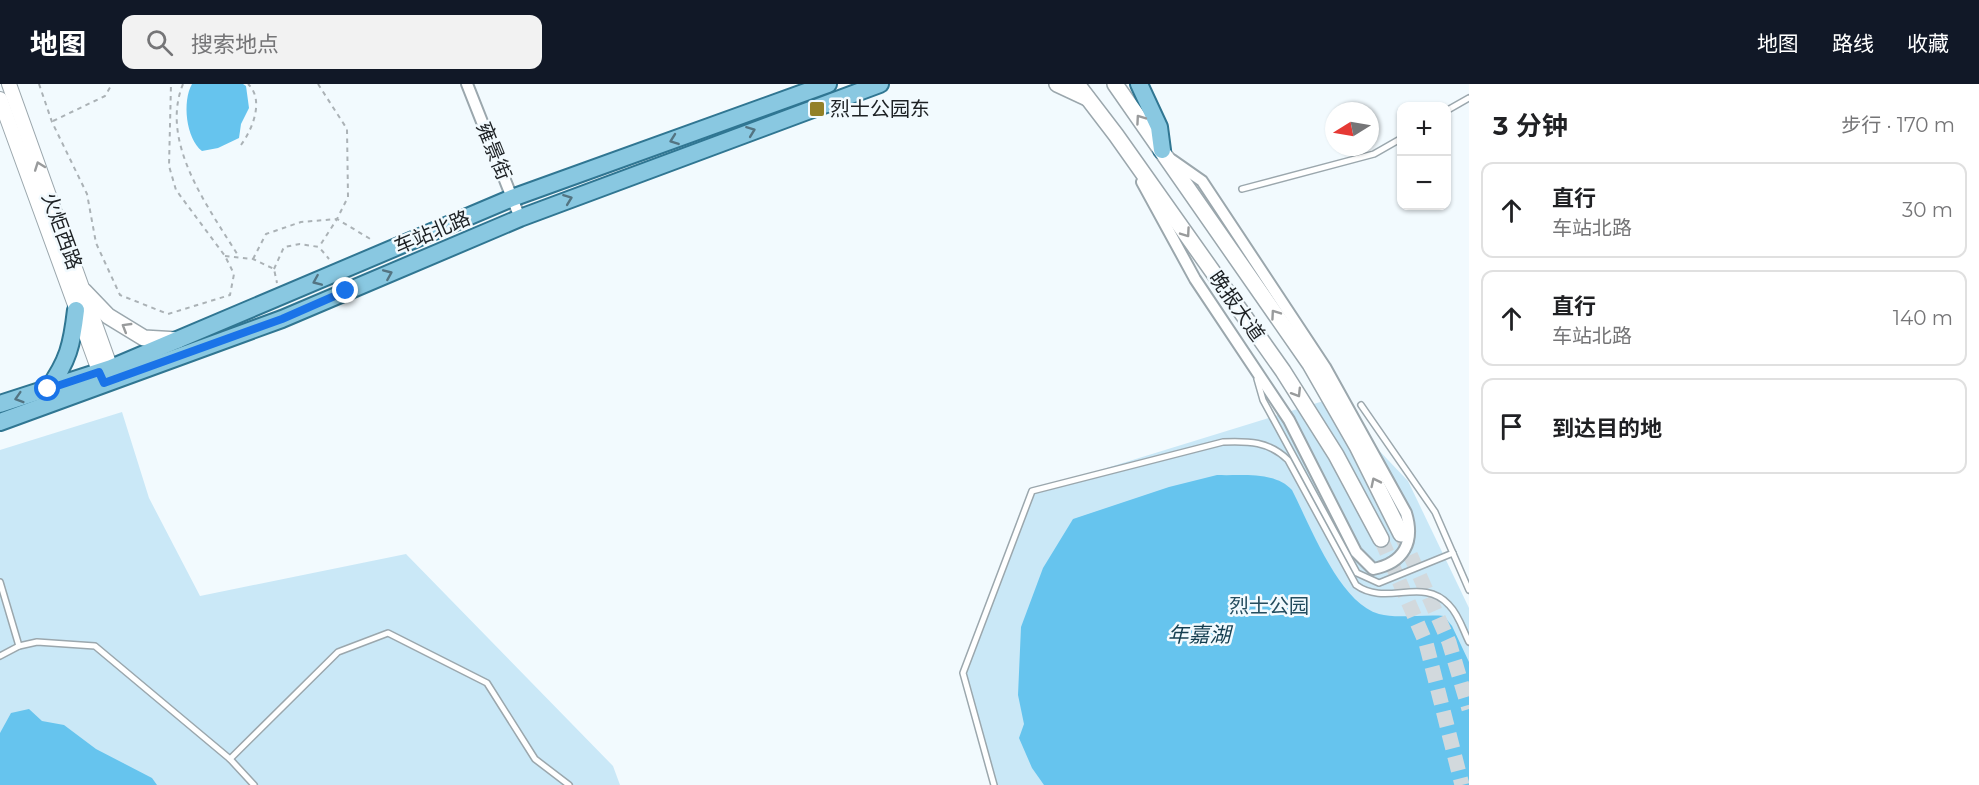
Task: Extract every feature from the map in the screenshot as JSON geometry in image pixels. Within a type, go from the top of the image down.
[{"type":"main road","name":"车站北路","points":[[0,422],[107,375],[178,340],[512,198],[828,84]]},
{"type":"main road","name":"车站北路","points":[[0,404],[48,389],[107,375],[282,319],[520,218],[860,87],[880,84]]},
{"type":"main road","points":[[1058,84],[1089,99]]},
{"type":"main road","name":"晚报大道","points":[[1077,84],[1116,135],[1283,371],[1336,455],[1381,539]]},
{"type":"main road","name":"晚报大道","points":[[1115,84],[1310,364],[1357,446],[1401,534]]},
{"type":"main road","points":[[1139,84],[1160,127],[1164,153]]},
{"type":"main road","points":[[84,291],[108,316],[144,338],[178,340]]},
{"type":"main road","points":[[48,389],[63,368],[71,350],[76,310]]},
{"type":"street","name":"火炬西路","points":[[9,84],[84,291],[107,375]]},
{"type":"street","name":"雍景街","points":[[467,84],[520,218]]},
{"type":"street","name":"火炬西路","points":[[0,99],[76,310],[107,375]]},
{"type":"street","points":[[1116,135],[1195,279],[1289,420],[1356,552],[1373,569],[1398,557],[1409,544],[1411,529],[1406,513],[1325,366],[1202,181],[1164,153]]},
{"type":"lane","points":[[1451,108],[1469,98]]},
{"type":"lane","points":[[1242,189],[1374,154],[1397,140]]},
{"type":"lane","points":[[1254,366],[1263,400],[1357,573],[1379,583],[1453,553]]},
{"type":"lane","points":[[1361,405],[1435,512],[1469,590]]},
{"type":"lane","points":[[994,785],[963,673],[1032,491],[1223,442],[1247,441],[1266,444],[1279,451],[1288,460],[1356,585],[1374,594],[1416,591],[1437,596],[1455,612],[1469,642]]},
{"type":"lane","points":[[0,582],[19,646]]},
{"type":"lane","points":[[230,759],[338,652],[388,633],[487,683],[535,759],[568,785]]},
{"type":"lane","points":[[0,656],[19,646],[37,642],[96,646],[230,759],[254,785]]},
{"type":"path","points":[[39,84],[52,122],[87,194],[96,243],[120,295],[168,314],[230,294],[234,274],[225,256],[176,190],[169,166],[171,84]]},
{"type":"path","points":[[52,122],[105,96],[112,84]]},
{"type":"path","points":[[183,84],[176,102],[179,144],[203,198],[239,257]]},
{"type":"path","points":[[241,145],[253,129],[256,113],[252,88],[248,84]]},
{"type":"path","points":[[318,84],[347,129],[348,196],[337,219],[319,246]]},
{"type":"path","points":[[253,259],[266,234],[302,222],[337,219],[388,251]]},
{"type":"path","points":[[280,297],[274,269],[284,247],[300,244],[319,246],[338,272]]},
{"type":"path","points":[[225,256],[253,259],[274,269]]},
{"type":"green space","name":"年嘉湖","points":[[1330,399],[1408,481],[1469,608],[1469,785],[994,785],[963,673],[1032,491]]},
{"type":"green space","points":[[122,412],[149,498],[200,596],[406,554],[613,766],[620,785],[0,785],[0,450]]},
{"type":"water","points":[[192,84],[243,84],[246,86],[249,108],[241,124],[239,138],[218,148],[202,151],[192,138],[187,119],[187,100]]},
{"type":"water","name":"年嘉湖","points":[[1217,475],[1267,477],[1285,484],[1292,490],[1327,561],[1351,595],[1365,607],[1386,615],[1444,616],[1452,626],[1469,662],[1469,785],[1044,785],[1032,768],[1019,738],[1024,724],[1018,695],[1021,627],[1043,568],[1073,519],[1169,487]]},
{"type":"water","points":[[29,709],[42,721],[64,725],[96,749],[152,778],[157,785],[0,785],[0,733],[11,713]]},
{"type":"tunnel","points":[[1401,534],[1449,642],[1469,709]]},
{"type":"tunnel","points":[[1381,539],[1426,643],[1462,785]]},
{"type":"place","name":"烈士公园东","points":[[817,109]]},
{"type":"route","points":[[48,389],[99,372],[104,383],[282,319],[346,291]]},
{"type":"park label","name":"烈士公园","points":[[1269,606]]}]
